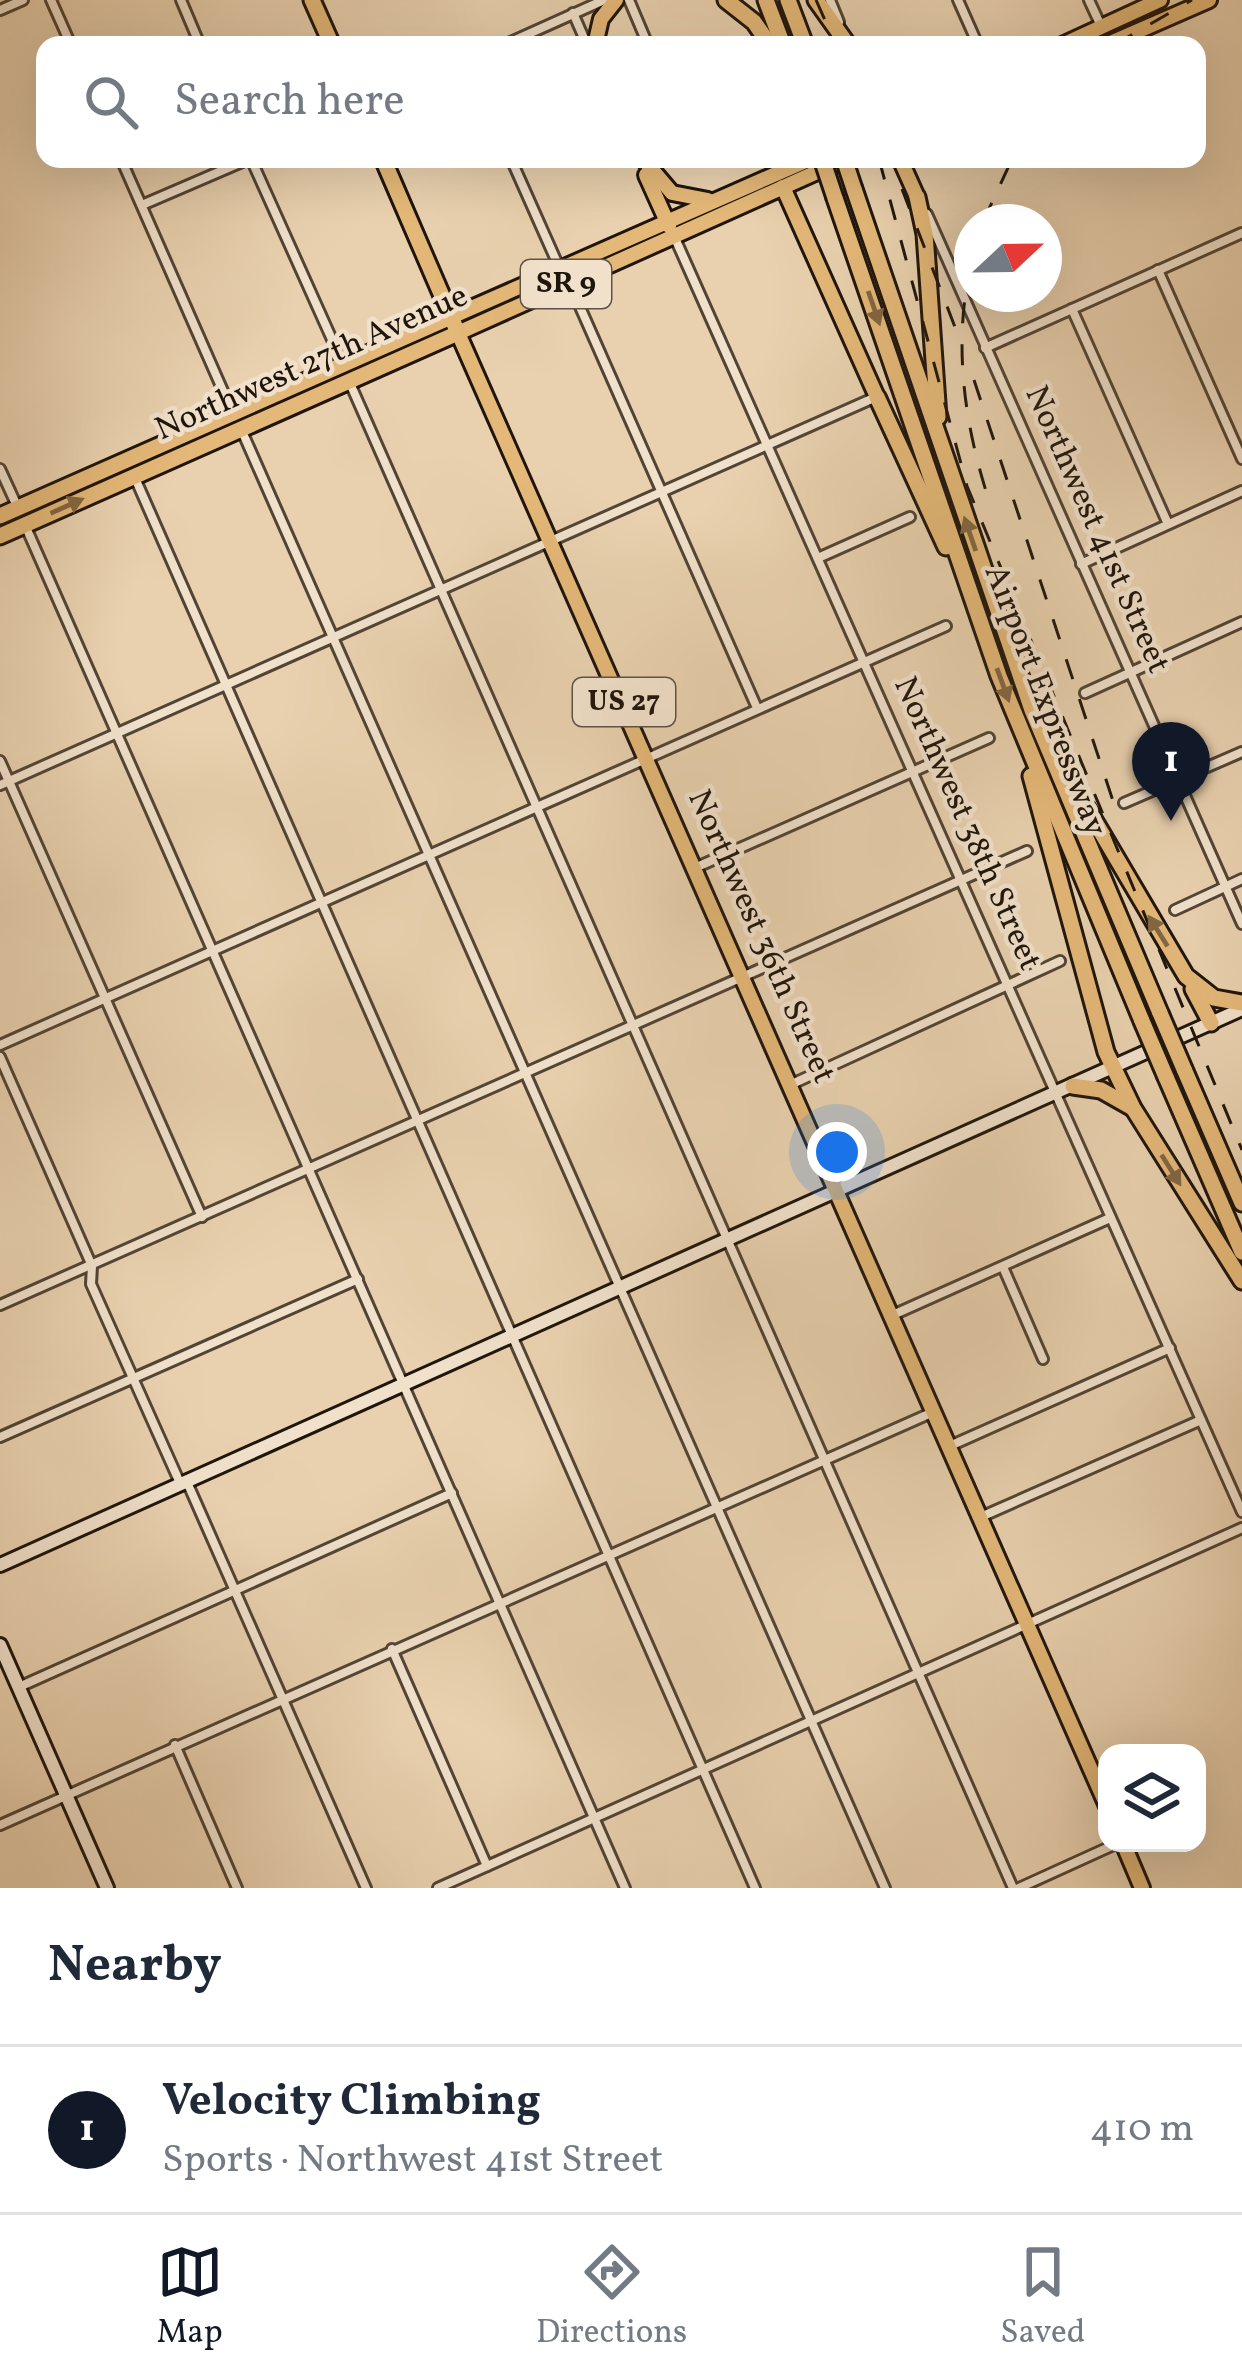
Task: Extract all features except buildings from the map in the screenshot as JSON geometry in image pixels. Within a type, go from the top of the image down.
[{"type":"highway","points":[[312,0],[328,36]]},
{"type":"highway","points":[[726,0],[764,36]]},
{"type":"highway","points":[[766,0],[780,36]]},
{"type":"highway","points":[[788,0],[802,36]]},
{"type":"highway","points":[[816,0],[842,36]]},
{"type":"highway","name":"Northwest 36th Street","points":[[387,168],[455,325]]},
{"type":"highway","name":"Airport Expressway","points":[[825,168],[970,596],[1025,743],[1242,1252]]},
{"type":"highway","name":"Airport Expressway","points":[[847,168],[1032,710],[1242,1204]]},
{"type":"highway","points":[[917,197],[942,450]]},
{"type":"highway","name":"Northwest 27th Avenue","points":[[0,536],[131,468],[455,325]]},
{"type":"highway","points":[[877,397],[970,596]]},
{"type":"highway","name":"Northwest 27th Avenue","points":[[0,516],[131,468]]},
{"type":"highway","points":[[1032,710],[1211,1023]]},
{"type":"highway","points":[[1025,743],[1083,975],[1115,1068],[1132,1108],[1242,1281]]},
{"type":"highway","points":[[1186,976],[1214,998],[1242,1006]]},
{"type":"highway","points":[[1064,1090],[1108,1093],[1132,1108]]},
{"type":"main road","points":[[594,36],[616,0]]},
{"type":"main road","points":[[1082,36],[1160,0]]},
{"type":"main road","points":[[1127,36],[1209,0]]},
{"type":"main road","name":"Northwest 38th Street","points":[[646,168],[670,228]]},
{"type":"main road","points":[[650,168],[672,193],[713,201]]},
{"type":"main road","name":"Northwest 41st Street","points":[[904,168],[917,197]]},
{"type":"main road","points":[[777,174],[877,397]]},
{"type":"main road","name":"Northwest 27th Avenue","points":[[564,275],[588,256],[670,228],[713,201],[777,174]]},
{"type":"main road","name":"Northwest 27th Avenue","points":[[455,325],[777,174]]},
{"type":"main road","name":"Northwest 36th Street","points":[[455,325],[698,866],[1098,1785]]},
{"type":"main road","points":[[0,1565],[1115,1068],[1242,1006]]},
{"type":"main road","points":[[0,1646],[107,1888]]},
{"type":"main road","points":[[1125,1852],[1142,1888]]},
{"type":"street","points":[[0,10],[23,0]]},
{"type":"street","points":[[51,0],[67,36]]},
{"type":"street","points":[[181,0],[196,36]]},
{"type":"street","points":[[523,36],[604,0]]},
{"type":"street","points":[[628,0],[644,36]]},
{"type":"street","points":[[830,0],[845,36]]},
{"type":"street","points":[[958,0],[975,36]]},
{"type":"street","points":[[1089,0],[1104,36]]},
{"type":"street","points":[[573,13],[586,36]]},
{"type":"street","points":[[126,168],[884,1888]]},
{"type":"street","points":[[142,206],[229,168]]},
{"type":"street","points":[[254,168],[1016,1888],[1100,1852]]},
{"type":"street","points":[[515,168],[757,708]]},
{"type":"street","name":"Northwest 41st Street","points":[[917,197],[1242,924]]},
{"type":"street","name":"Northwest 38th Street","points":[[670,228],[1008,985],[1064,1090],[1110,1218],[1242,1512]]},
{"type":"street","points":[[985,348],[1242,232]]},
{"type":"street","points":[[1158,269],[1242,459]]},
{"type":"street","points":[[1072,308],[1168,524]]},
{"type":"street","points":[[4,783],[877,397]]},
{"type":"street","points":[[131,468],[755,1888]]},
{"type":"street","points":[[0,470],[625,1888]]},
{"type":"street","points":[[1081,564],[1242,491]]},
{"type":"street","points":[[818,558],[910,517]]},
{"type":"street","points":[[1085,693],[1242,622]]},
{"type":"street","points":[[0,1045],[946,626]]},
{"type":"street","points":[[698,866],[989,738]]},
{"type":"street","points":[[1124,803],[1242,752]]},
{"type":"street","points":[[0,761],[4,783],[202,1217]]},
{"type":"street","points":[[0,1305],[1028,851]]},
{"type":"street","points":[[1174,910],[1242,879]]},
{"type":"street","points":[[792,1084],[1060,961]]},
{"type":"street","points":[[0,1057],[92,1266],[91,1284],[132,1379],[236,1590],[366,1888]]},
{"type":"street","points":[[895,1314],[1110,1218]]},
{"type":"street","points":[[1003,1266],[1043,1359]]},
{"type":"street","points":[[0,1437],[358,1279]]},
{"type":"street","points":[[952,1445],[1170,1348]]},
{"type":"street","points":[[0,1825],[937,1410]]},
{"type":"street","points":[[983,1516],[1202,1420]]},
{"type":"street","points":[[18,1687],[452,1493]]},
{"type":"street","points":[[438,1888],[1242,1528]]},
{"type":"street","points":[[392,1649],[487,1866]]},
{"type":"street","points":[[175,1745],[237,1888]]},
{"type":"railway","points":[[816,0],[832,36]]},
{"type":"railway","points":[[1130,36],[1192,0]]},
{"type":"railway","points":[[881,168],[967,486],[1242,1150]]},
{"type":"railway","points":[[991,204],[1008,168]]},
{"type":"railway","points":[[902,189],[958,335]]},
{"type":"railway","points":[[964,312],[963,377],[971,435],[986,491]]},
{"type":"railway","points":[[974,380],[1115,807]]},
{"type":"place","name":"Velocity Climbing","points":[[1171,821]]}]
